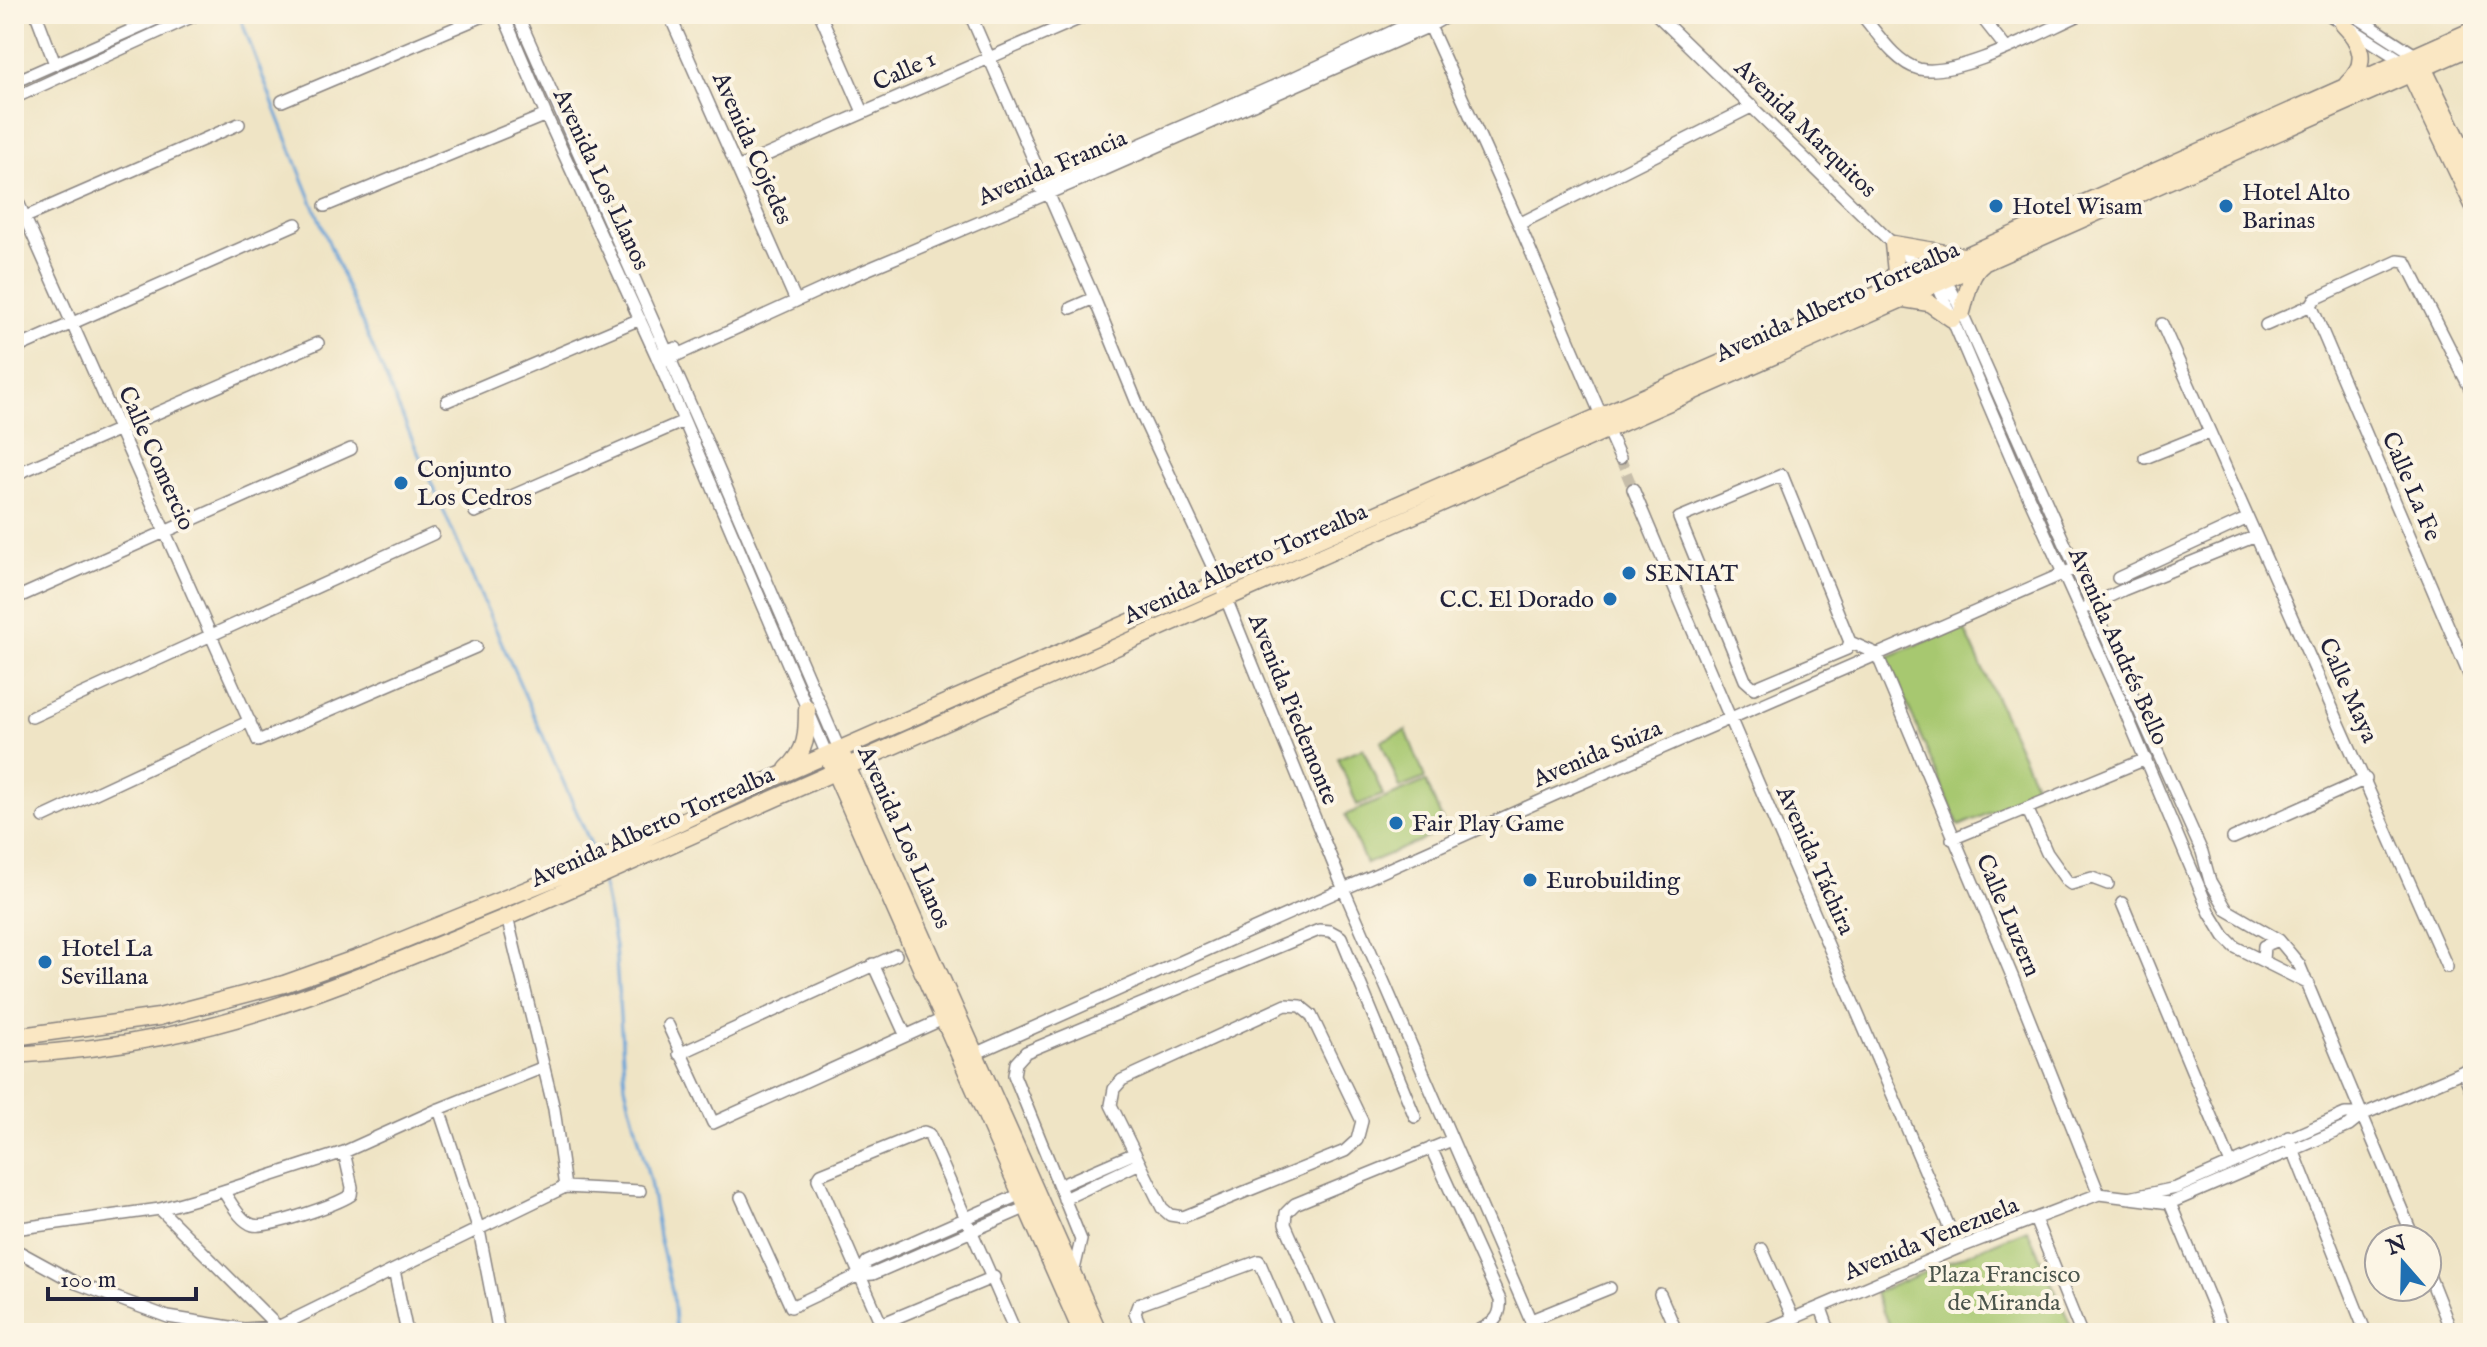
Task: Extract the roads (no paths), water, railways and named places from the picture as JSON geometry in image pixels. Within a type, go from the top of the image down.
[{"type":"main road","points":[[2342,89],[2357,73],[2362,54],[2348,19]]},
{"type":"main road","name":"Avenida Alberto Torrealba","points":[[1604,422],[1878,293],[1985,262],[2414,65],[2473,30]]},
{"type":"main road","name":"Avenida Alberto Torrealba","points":[[14,1055],[96,1048],[212,1025],[321,991],[507,917],[837,760],[1604,422],[1902,299],[1965,256],[2342,89],[2473,46]]},
{"type":"main road","points":[[2414,65],[2473,170]]},
{"type":"main road","points":[[2414,65],[2473,205]]},
{"type":"main road","points":[[1878,293],[1890,283],[1896,272],[1893,244],[1965,256]]},
{"type":"main road","points":[[1902,299],[1929,303],[1957,316],[1976,269],[1985,262]]},
{"type":"main road","points":[[779,776],[803,751],[807,709]]},
{"type":"main road","name":"Avenida Alberto Torrealba","points":[[14,1037],[159,1017],[296,981],[597,861],[779,776],[837,760]]},
{"type":"main road","name":"Avenida Los Llanos","points":[[837,760],[943,1019],[968,1057],[1024,1200],[1082,1333]]},
{"type":"main road","name":"Avenida Los Llanos","points":[[837,760],[968,1057],[1099,1333]]},
{"type":"street","points":[[36,14],[55,64]]},
{"type":"street","points":[[14,82],[168,14]]},
{"type":"street","points":[[14,98],[198,14]]},
{"type":"street","points":[[282,101],[488,14]]},
{"type":"street","name":"Avenida Los Llanos","points":[[503,14],[640,319],[663,358],[684,421],[807,709],[837,760]]},
{"type":"street","name":"Avenida Los Llanos","points":[[517,14],[837,760]]},
{"type":"street","name":"Avenida Cojedes","points":[[669,14],[795,298]]},
{"type":"street","points":[[820,14],[863,112]]},
{"type":"street","name":"Avenida Piedemonte","points":[[970,14],[1144,420],[1222,590],[1344,890],[1536,1333]]},
{"type":"street","name":"Calle 1","points":[[737,168],[1090,14]]},
{"type":"street","name":"Avenida Francia","points":[[663,358],[1428,18],[1451,14]]},
{"type":"street","name":"Avenida Marquitos","points":[[1656,14],[1893,244],[1935,276]]},
{"type":"street","points":[[1861,14],[1900,59],[1918,69],[1949,69],[2082,14]]},
{"type":"street","points":[[1979,14],[2006,48]]},
{"type":"street","points":[[2328,14],[2348,19],[2414,65]]},
{"type":"street","points":[[1428,18],[1620,458]]},
{"type":"street","points":[[1519,224],[1753,106]]},
{"type":"street","points":[[325,206],[546,115]]},
{"type":"street","points":[[20,220],[239,124]]},
{"type":"street","name":"Calle Comercio","points":[[14,193],[20,220],[72,323],[258,741],[476,647]]},
{"type":"street","points":[[14,349],[296,224]]},
{"type":"street","points":[[2266,325],[2398,261],[2406,262],[2473,394]]},
{"type":"street","name":"Avenida Andrés Bello","points":[[1935,276],[1957,316],[2076,568],[2202,852],[2217,896],[2234,916],[2279,940],[2309,984],[2408,1223]]},
{"type":"street","points":[[1071,308],[1094,298]]},
{"type":"street","name":"Calle La Fe","points":[[2311,305],[2472,680]]},
{"type":"street","name":"Avenida Andrés Bello","points":[[1957,316],[2063,574],[2216,923],[2235,947],[2309,984]]},
{"type":"street","points":[[447,401],[640,319]]},
{"type":"street","name":"Calle Maya","points":[[2162,324],[2447,967]]},
{"type":"street","points":[[14,475],[318,343]]},
{"type":"street","points":[[475,512],[684,421]]},
{"type":"street","points":[[2145,458],[2210,432]]},
{"type":"street","points":[[14,599],[351,449]]},
{"type":"street","points":[[1850,642],[1847,649],[1754,688],[1745,680],[1679,518],[1782,475],[1850,642],[1877,654]]},
{"type":"street","name":"Avenida Táchira","points":[[1633,489],[1958,1248]]},
{"type":"street","points":[[2118,578],[2248,518]]},
{"type":"street","points":[[32,717],[433,534]]},
{"type":"street","points":[[2080,611],[2123,590],[2256,536]]},
{"type":"street","name":"Avenida Suiza","points":[[968,1057],[1554,795],[2076,568]]},
{"type":"street","name":"Calle Luzern","points":[[1877,654],[2012,976],[2099,1194]]},
{"type":"street","points":[[44,817],[250,721]]},
{"type":"street","points":[[1952,839],[2146,759]]},
{"type":"street","points":[[2233,838],[2366,779]]},
{"type":"street","points":[[2027,808],[2047,853],[2067,881],[2071,884],[2092,878],[2108,884]]},
{"type":"street","points":[[2122,903],[2231,1164]]},
{"type":"street","points":[[507,917],[554,1109],[565,1187]]},
{"type":"street","points":[[1073,1275],[1081,1240],[1014,1075],[1016,1063],[1026,1052],[1319,930],[1330,931],[1341,937],[1415,1117]]},
{"type":"street","points":[[2263,960],[2264,946],[2279,940]]},
{"type":"street","points":[[2276,966],[2285,961],[2290,953]]},
{"type":"street","points":[[679,1054],[896,955]]},
{"type":"street","points":[[873,964],[905,1034]]},
{"type":"street","points":[[1125,988],[1134,1008]]},
{"type":"street","points":[[1286,1005],[1300,1006],[1311,1015],[1362,1121],[1357,1140],[1345,1151],[1183,1217],[1170,1215],[1162,1208],[1138,1158],[1111,1105],[1112,1094],[1119,1083],[1286,1005]]},
{"type":"street","points":[[668,1025],[713,1123],[943,1019]]},
{"type":"street","points":[[14,1229],[160,1209],[223,1191],[344,1152],[439,1109],[544,1067]]},
{"type":"street","points":[[2099,1194],[2170,1203],[2294,1152],[2349,1126],[2364,1114],[2468,1069],[2473,1095]]},
{"type":"street","points":[[439,1109],[479,1230],[499,1333]]},
{"type":"street","points":[[2122,1199],[2176,1188],[2345,1114],[2364,1114]]},
{"type":"street","points":[[994,1277],[883,1328],[818,1179],[821,1174],[924,1132],[929,1134],[994,1277],[1016,1333]]},
{"type":"street","points":[[2288,1137],[2366,1333]]},
{"type":"street","points":[[1333,1333],[1285,1224],[1286,1213],[1295,1204],[1452,1140]]},
{"type":"street","points":[[1431,1148],[1500,1300],[1497,1319],[1474,1333]]},
{"type":"street","points":[[223,1191],[243,1218],[254,1225],[338,1203],[351,1195],[352,1187],[344,1152]]},
{"type":"street","points":[[1059,1186],[1138,1158]]},
{"type":"street","points":[[1064,1199],[1138,1158]]},
{"type":"street","points":[[14,1249],[76,1283],[168,1317],[243,1329],[281,1330],[394,1270],[565,1187],[640,1191]]},
{"type":"street","name":"Avenida Venezuela","points":[[1759,1333],[1958,1248],[2099,1194]]},
{"type":"street","points":[[741,1197],[791,1307],[859,1275],[873,1274],[973,1230],[1024,1200]]},
{"type":"street","points":[[859,1275],[867,1262],[967,1218],[1024,1200]]},
{"type":"street","points":[[2170,1203],[2224,1333]]},
{"type":"street","points":[[160,1209],[281,1330]]},
{"type":"street","points":[[2035,1219],[2081,1333]]},
{"type":"street","points":[[1762,1249],[1793,1318]]},
{"type":"street","points":[[1143,1333],[1135,1313],[1138,1305],[1259,1261],[1290,1333]]},
{"type":"street","points":[[394,1270],[407,1333]]},
{"type":"street","points":[[1531,1320],[1610,1288]]},
{"type":"street","points":[[1660,1294],[1677,1333]]},
{"type":"street","points":[[2440,1303],[2452,1333]]},
{"type":"street","points":[[1821,1308],[1830,1333]]},
{"type":"waterway","points":[[239,14],[365,329],[592,847]]},
{"type":"waterway","points":[[603,885],[615,946],[625,1086],[650,1181],[673,1295],[676,1333]]},
{"type":"tunnel","points":[[1620,458],[1633,489]]},
{"type":"place","name":"Hotel Wisam","points":[[1996,206]]},
{"type":"place","name":"Hotel Alto Barinas","points":[[2226,206]]},
{"type":"place","name":"Conjunto Los Cedros","points":[[401,483]]},
{"type":"place","name":"SENIAT","points":[[1629,573]]},
{"type":"place","name":"C.C. El Dorado","points":[[1610,599]]},
{"type":"place","name":"Fair Play Game","points":[[1396,823]]},
{"type":"place","name":"Eurobuilding","points":[[1530,880]]},
{"type":"place","name":"Hotel La Sevillana","points":[[45,962]]},
{"type":"park label","name":"Plaza Francisco de Miranda","points":[[2004,1288]]}]
